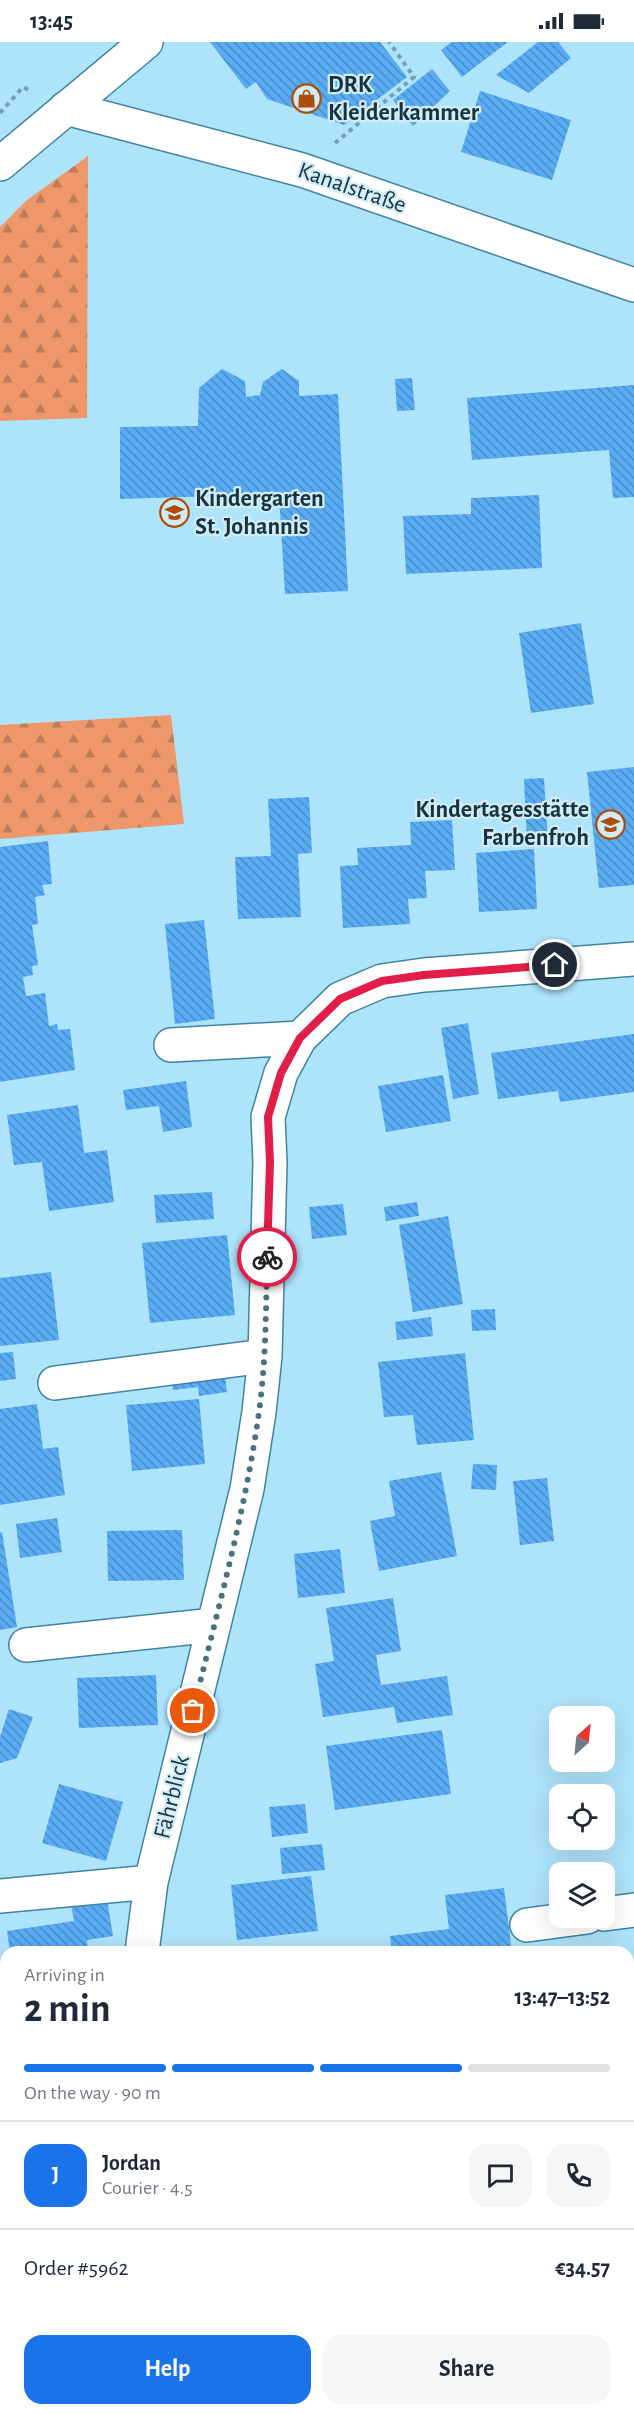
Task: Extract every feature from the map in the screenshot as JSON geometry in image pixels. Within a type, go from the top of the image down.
[{"type":"street","points":[[0,164],[146,42]]},
{"type":"street","name":"Kanalstraße","points":[[66,108],[302,170],[634,285]]},
{"type":"street","name":"Fährblick","points":[[143,1946],[151,1882],[247,1489],[265,1356],[270,1162],[268,1117],[281,1073],[300,1038],[340,999],[382,981],[424,975],[634,959]]},
{"type":"street","points":[[171,1045],[300,1038]]},
{"type":"street","points":[[55,1383],[265,1356]]},
{"type":"street","points":[[26,1645],[214,1625]]},
{"type":"street","points":[[0,1896],[151,1882]]},
{"type":"street","points":[[615,1913],[634,1910]]},
{"type":"street","points":[[527,1926],[549,1923]]},
{"type":"path","points":[[302,170],[414,77],[389,42]]},
{"type":"green space","points":[[88,156],[87,418],[0,421],[0,227],[27,200]]},
{"type":"green space","points":[[171,715],[184,824],[0,839],[0,725]]},
{"type":"building","points":[[210,42],[380,42],[407,77],[344,125],[267,99],[256,82],[246,89]]},
{"type":"building","points":[[452,42],[508,42],[462,77],[441,50]]},
{"type":"building","points":[[538,42],[558,42],[571,58],[529,93],[496,75]]},
{"type":"building","points":[[432,69],[450,91],[413,126],[393,100]]},
{"type":"building","points":[[480,91],[571,120],[552,180],[461,152]]},
{"type":"building","points":[[222,369],[245,381],[246,397],[260,395],[263,382],[282,369],[299,381],[299,396],[338,394],[348,591],[285,594],[279,494],[120,499],[120,427],[198,426],[199,388]]},
{"type":"building","points":[[412,378],[415,410],[397,411],[395,379]]},
{"type":"building","points":[[634,385],[634,497],[613,498],[609,450],[472,460],[467,398]]},
{"type":"building","points":[[539,495],[542,568],[406,574],[403,516],[471,514],[471,498]]},
{"type":"building","points":[[581,623],[594,704],[531,713],[519,633]]},
{"type":"building","points":[[634,767],[634,885],[599,888],[587,772]]},
{"type":"building","points":[[544,778],[548,842],[527,842],[524,779]]},
{"type":"building","points":[[309,797],[312,853],[298,854],[301,917],[238,919],[235,857],[271,856],[268,799]]},
{"type":"building","points":[[452,820],[455,870],[425,871],[427,898],[408,899],[410,924],[343,928],[340,866],[358,865],[357,848],[411,845],[410,822]]},
{"type":"building","points":[[48,841],[52,884],[42,885],[45,895],[35,897],[38,924],[32,925],[38,965],[32,966],[33,975],[23,977],[26,996],[45,993],[49,1026],[57,1024],[58,1030],[70,1029],[75,1070],[0,1082],[0,847]]},
{"type":"building","points":[[534,849],[537,909],[479,912],[476,853]]},
{"type":"building","points":[[204,920],[215,1019],[175,1024],[165,924]]},
{"type":"building","points":[[468,1023],[479,1094],[453,1099],[441,1028]]},
{"type":"building","points":[[634,1034],[634,1092],[560,1102],[558,1091],[498,1099],[491,1053]]},
{"type":"building","points":[[443,1075],[451,1121],[386,1132],[378,1086]]},
{"type":"building","points":[[186,1081],[192,1127],[163,1132],[159,1106],[126,1110],[123,1090]]},
{"type":"building","points":[[78,1105],[84,1153],[107,1150],[114,1202],[49,1211],[42,1162],[14,1165],[7,1115]]},
{"type":"building","points":[[212,1192],[214,1219],[156,1223],[154,1195]]},
{"type":"building","points":[[417,1202],[419,1216],[386,1221],[384,1207]]},
{"type":"building","points":[[343,1204],[347,1235],[312,1239],[309,1207]]},
{"type":"building","points":[[448,1216],[463,1304],[413,1312],[399,1225]]},
{"type":"building","points":[[227,1235],[235,1315],[150,1323],[142,1243]]},
{"type":"building","points":[[51,1272],[59,1340],[0,1346],[0,1278]]},
{"type":"building","points":[[495,1309],[496,1330],[472,1331],[471,1310]]},
{"type":"building","points":[[431,1317],[433,1336],[397,1340],[395,1322]]},
{"type":"building","points":[[13,1352],[16,1379],[0,1381],[0,1353]]},
{"type":"building","points":[[465,1353],[474,1440],[417,1445],[413,1415],[384,1417],[378,1362]]},
{"type":"building","points":[[224,1367],[227,1392],[199,1396],[198,1387],[173,1390],[171,1373]]},
{"type":"building","points":[[199,1399],[205,1464],[132,1471],[126,1405]]},
{"type":"building","points":[[37,1404],[43,1449],[58,1447],[65,1495],[0,1505],[0,1409]]},
{"type":"building","points":[[473,1464],[497,1465],[496,1490],[471,1489]]},
{"type":"building","points":[[441,1472],[457,1556],[379,1571],[370,1521],[395,1516],[389,1481]]},
{"type":"building","points":[[547,1478],[554,1541],[520,1545],[513,1481]]},
{"type":"building","points":[[57,1518],[62,1552],[20,1558],[16,1524]]},
{"type":"building","points":[[182,1530],[184,1580],[108,1581],[107,1531]]},
{"type":"building","points":[[2,1532],[17,1627],[0,1630],[0,1533]]},
{"type":"building","points":[[340,1549],[345,1593],[298,1598],[294,1554]]},
{"type":"building","points":[[393,1598],[401,1651],[376,1655],[381,1685],[447,1676],[453,1715],[397,1723],[394,1707],[323,1717],[315,1664],[334,1661],[326,1608]]},
{"type":"building","points":[[156,1675],[158,1725],[79,1728],[77,1678]]},
{"type":"building","points":[[9,1709],[33,1717],[17,1758],[0,1763],[0,1737]]},
{"type":"building","points":[[442,1730],[451,1794],[335,1810],[326,1746]]},
{"type":"building","points":[[59,1784],[123,1802],[106,1861],[42,1843]]},
{"type":"building","points":[[305,1804],[308,1833],[272,1837],[269,1807]]},
{"type":"building","points":[[322,1844],[325,1870],[282,1874],[280,1848]]},
{"type":"building","points":[[311,1876],[318,1931],[237,1940],[231,1885]]},
{"type":"building","points":[[504,1888],[511,1946],[391,1946],[390,1936],[449,1929],[445,1895]]},
{"type":"building","points":[[107,1899],[113,1936],[87,1940],[88,1946],[9,1946],[7,1931],[74,1921],[71,1904]]},
{"type":"way so far","points":[[193,1711],[247,1489],[265,1356],[267,1257]]},
{"type":"place","name":"DRK Kleiderkammer","points":[[307,99]]},
{"type":"place","name":"Kindergarten St. Johannis","points":[[174,513]]},
{"type":"place","name":"Kindertagesstätte Farbenfroh","points":[[610,824]]},
{"type":"route","points":[[267,1257],[270,1162],[268,1117],[281,1073],[300,1038],[340,999],[382,981],[424,975],[555,965]]}]
